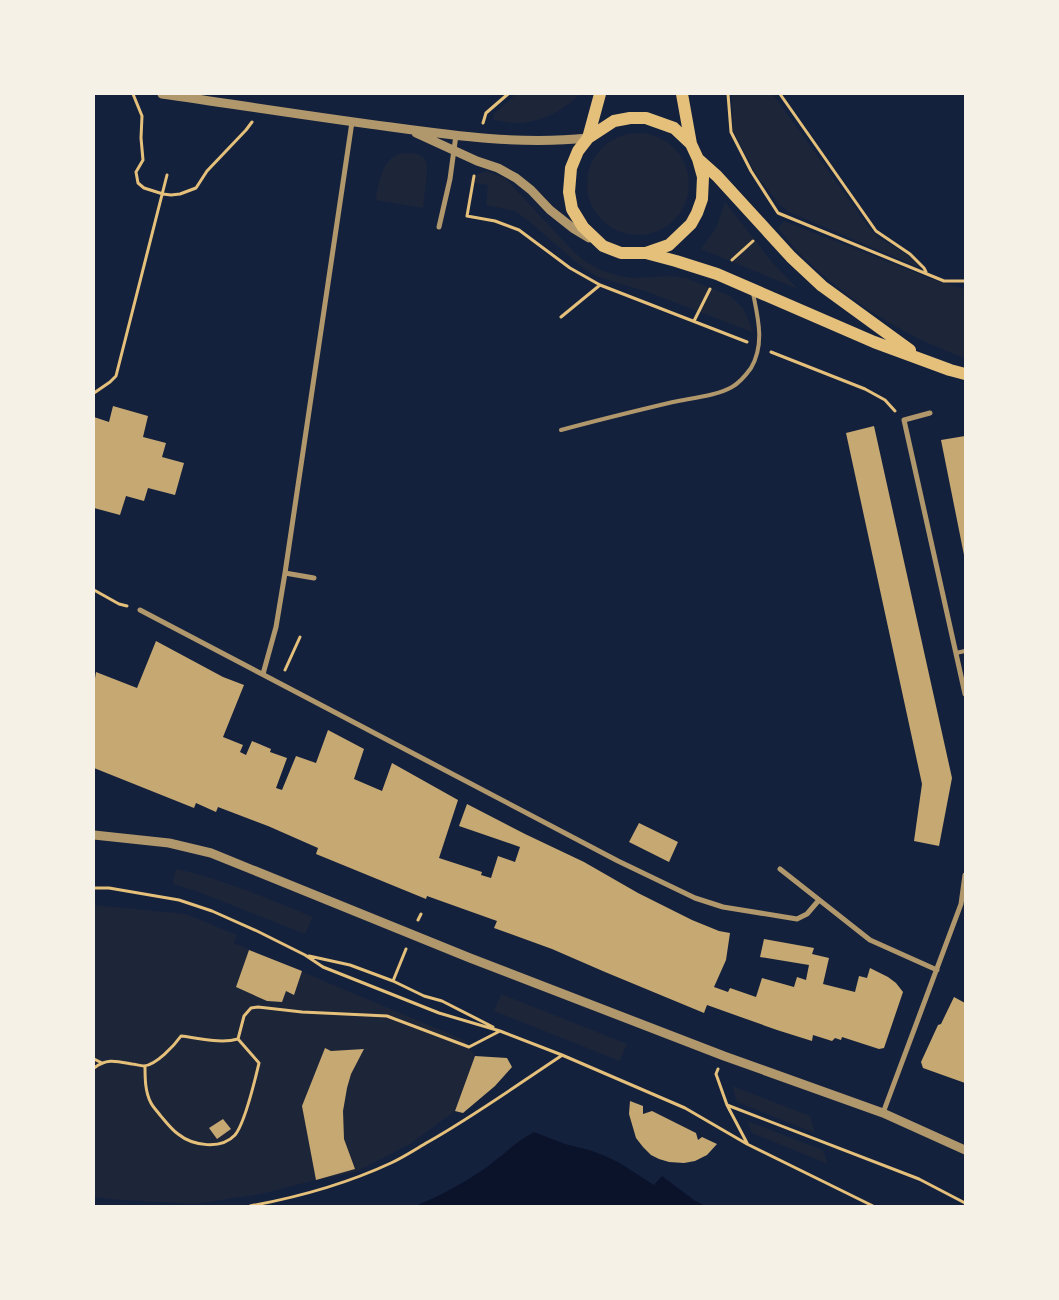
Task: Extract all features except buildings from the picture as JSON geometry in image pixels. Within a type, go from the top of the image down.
[{"type":"main road","points":[[588,138],[600,94]]},
{"type":"main road","points":[[646,253],[670,244],[691,224],[702,199],[703,178],[698,159],[691,144],[682,94]]},
{"type":"main road","points":[[691,144],[674,128],[646,118],[614,121],[588,138],[578,151],[571,168],[568,192],[572,209],[583,227],[603,246],[621,253],[646,253],[717,274],[874,342],[965,374]]},
{"type":"main road","points":[[698,159],[717,176],[792,257],[822,286],[924,360]]},
{"type":"street","points":[[162,94],[456,135],[523,140],[588,138]]},
{"type":"street","points":[[263,674],[276,627],[285,573],[352,122]]},
{"type":"street","points":[[407,129],[477,161],[498,168],[516,178],[531,190],[550,210],[574,229],[603,246]]},
{"type":"street","points":[[439,227],[450,179],[456,135]]},
{"type":"street","points":[[930,413],[904,420],[965,694]]},
{"type":"street","points":[[285,573],[314,578]]},
{"type":"street","points":[[140,610],[618,861],[695,898],[723,907],[797,919],[807,914],[819,900]]},
{"type":"street","points":[[94,835],[168,843],[211,853],[470,958],[724,1056],[883,1113],[965,1150]]},
{"type":"street","points":[[780,869],[870,940],[937,970]]},
{"type":"street","points":[[883,1113],[961,904],[965,875]]},
{"type":"lane","points":[[561,430],[732,387],[743,378],[751,367],[758,346],[760,329],[752,289]]},
{"type":"lane","points":[[956,653],[965,651]]},
{"type":"path","points":[[133,94],[142,116],[143,160],[136,172],[138,183],[144,188],[171,195],[196,188],[207,171],[246,130],[263,108]]},
{"type":"path","points":[[480,137],[486,113],[508,94]]},
{"type":"path","points":[[728,94],[731,132],[751,171],[778,213],[944,281],[965,280]]},
{"type":"path","points":[[780,94],[876,230],[910,254],[924,268],[926,273]]},
{"type":"path","points":[[477,161],[467,216],[496,221],[519,230],[570,268],[600,285],[865,389],[885,400],[904,420]]},
{"type":"path","points":[[94,393],[116,376],[167,175]]},
{"type":"path","points":[[561,317],[600,285]]},
{"type":"path","points":[[94,590],[119,604],[140,610]]},
{"type":"path","points":[[279,683],[300,636]]},
{"type":"path","points":[[94,888],[109,888],[179,900],[212,911],[305,955],[323,967],[439,1013],[500,1031],[562,1055],[685,1108],[747,1144],[873,1206]]},
{"type":"path","points":[[305,955],[350,965],[393,981],[424,996],[442,1001],[500,1031]]},
{"type":"path","points":[[238,1039],[244,1016],[251,1008],[258,1007],[302,1012],[387,1016],[469,1048],[500,1031]]},
{"type":"path","points":[[94,1068],[102,1063],[111,1061],[144,1066],[153,1063],[181,1036],[222,1041],[238,1039]]},
{"type":"path","points":[[144,1066],[147,1094],[151,1104],[170,1126],[180,1136],[193,1142],[217,1145],[226,1142],[235,1135],[241,1125],[259,1063],[238,1039]]},
{"type":"path","points":[[250,1206],[281,1201],[325,1189],[393,1162],[454,1127],[562,1055]]},
{"type":"path","points":[[724,1056],[716,1074],[727,1105],[747,1144]]},
{"type":"path","points":[[94,1059],[102,1063]]},
{"type":"path","points":[[727,1105],[919,1179],[965,1203]]},
{"type":"shaded area","points":[[516,94],[580,94],[566,106],[541,119],[523,123],[494,120],[494,114]]},
{"type":"shaded area","points":[[732,94],[773,94],[869,228],[879,238],[908,255],[923,269],[789,212],[780,205],[757,176],[733,130]]},
{"type":"shaded area","points":[[638,133],[657,137],[674,148],[685,165],[689,184],[685,203],[674,220],[657,231],[638,235],[619,231],[602,220],[591,203],[587,184],[591,165],[602,148],[619,137]]},
{"type":"shaded area","points":[[411,153],[422,156],[426,163],[427,173],[423,208],[376,200],[382,173],[389,161],[399,154]]},
{"type":"shaded area","points":[[486,171],[505,178],[574,252],[586,262],[601,270],[632,278],[671,276],[686,278],[730,296],[743,308],[752,332],[648,292],[598,277],[583,268],[515,211],[486,205],[488,185],[468,182],[472,176]]},
{"type":"shaded area","points":[[725,202],[772,262],[798,289],[701,249],[716,228]]},
{"type":"shaded area","points":[[784,221],[937,281],[965,289],[965,358],[898,328],[837,287],[800,254],[778,228]]},
{"type":"shaded area","points":[[176,869],[228,884],[313,917],[305,934],[196,891],[173,884]]},
{"type":"shaded area","points":[[94,905],[186,914],[237,935],[234,943],[464,1040],[475,1056],[455,1111],[410,1144],[356,1172],[261,1194],[194,1204],[94,1197]]},
{"type":"shaded area","points":[[501,994],[627,1044],[620,1061],[494,1011]]},
{"type":"shaded area","points":[[732,1086],[810,1116],[815,1133],[737,1102]]},
{"type":"shaded area","points":[[747,1121],[823,1150],[828,1164],[752,1133]]},
{"type":"shaded area","points":[[534,1132],[565,1144],[603,1155],[618,1162],[654,1185],[662,1176],[705,1206],[415,1206],[470,1178]]}]
